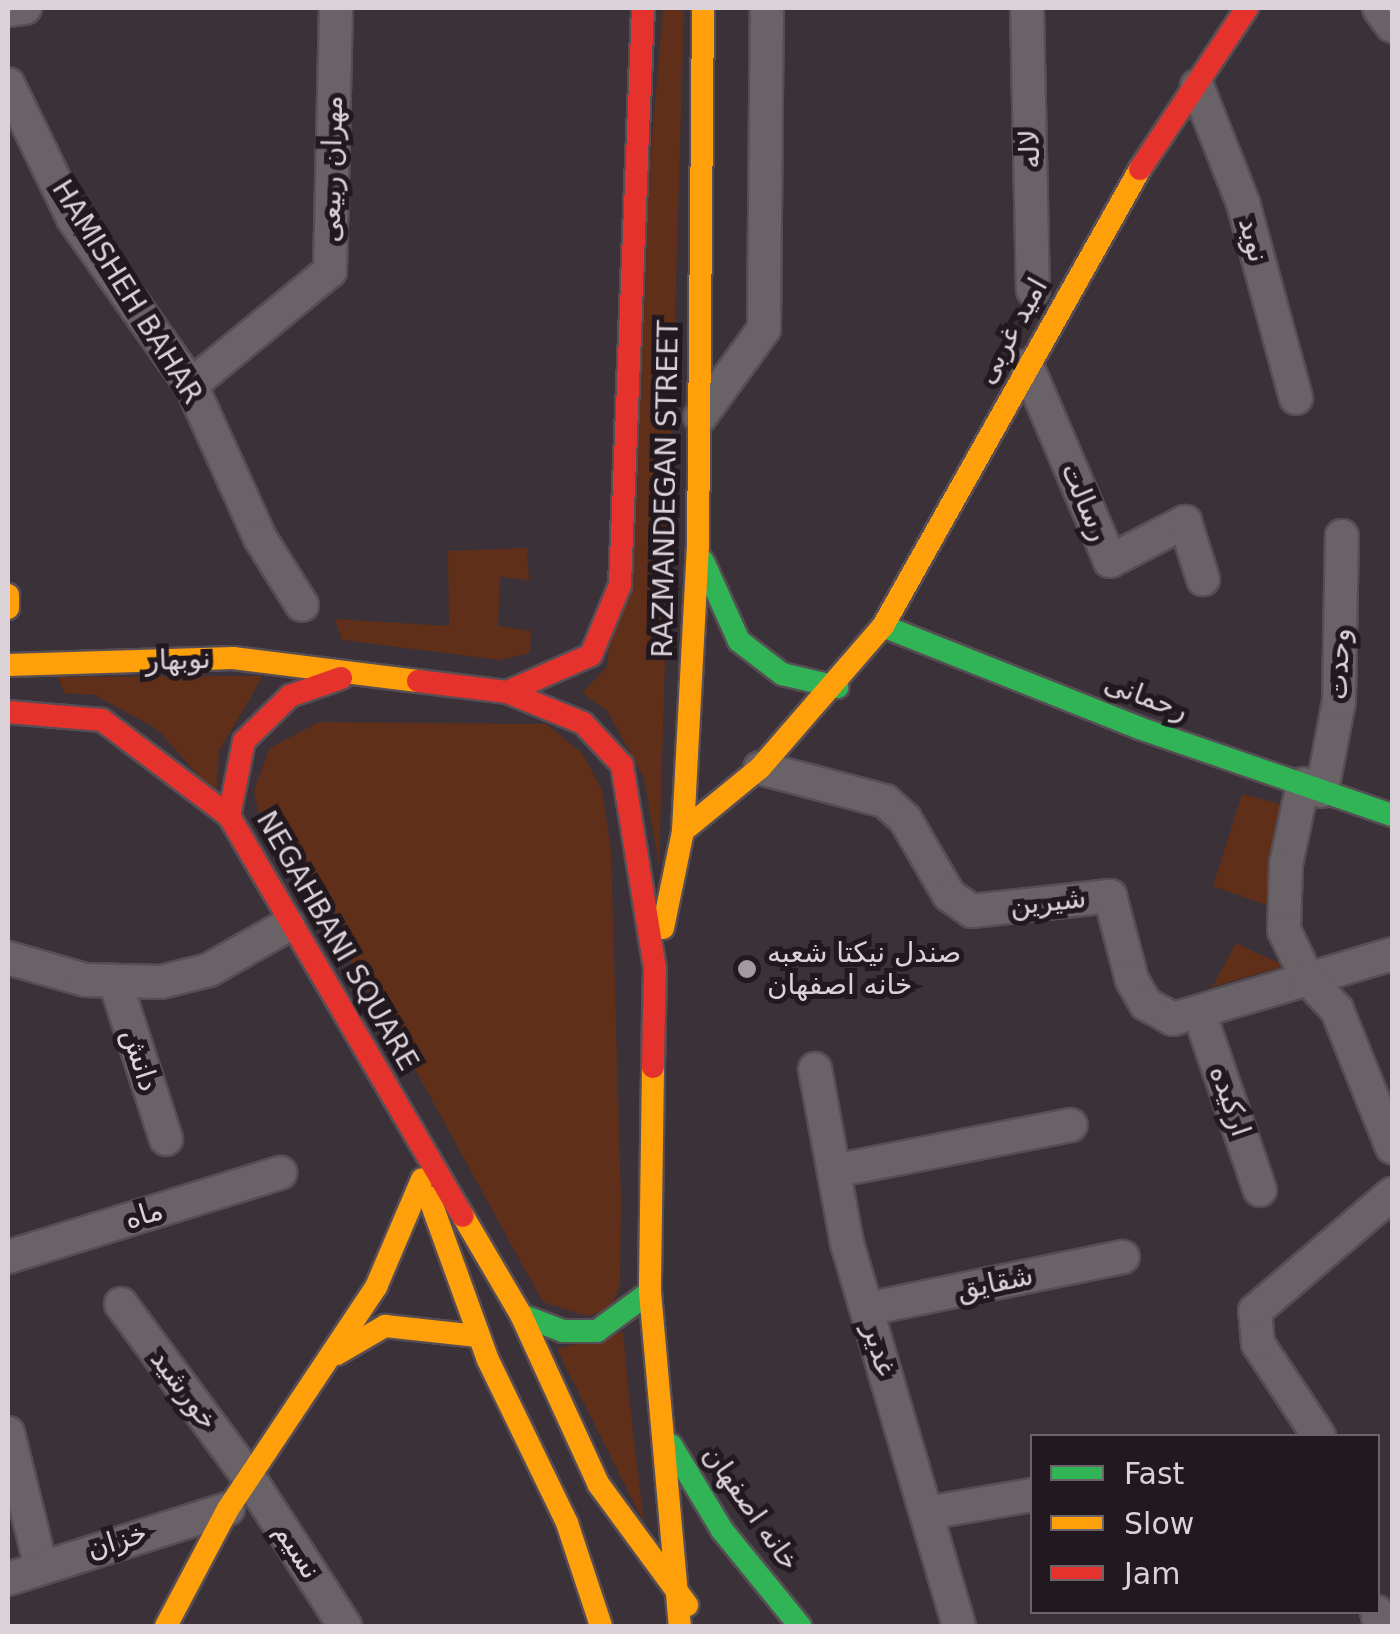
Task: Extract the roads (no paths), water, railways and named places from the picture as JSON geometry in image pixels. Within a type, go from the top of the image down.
[{"type":"main road","name":"RAZMANDEGAN STREET","points":[[507,692],[591,655],[620,585],[643,8]]},
{"type":"main road","name":"RAZMANDEGAN STREET","points":[[654,970],[683,831],[698,547],[703,8]]},
{"type":"main road","name":"امید غربی","points":[[683,831],[760,768],[837,687],[883,626],[1105,221],[1246,8]]},
{"type":"main road","points":[[698,547],[739,641],[782,674],[837,687]]},
{"type":"main road","points":[[8,594],[8,608]]},
{"type":"main road","name":"رحمانی","points":[[883,626],[1392,815]]},
{"type":"main road","name":"نوبهار","points":[[11,660],[233,658],[348,676]]},
{"type":"main road","points":[[11,660],[40,711]]},
{"type":"main road","name":"NEGAHBANI SQUARE","points":[[348,676],[507,692],[583,722],[622,765],[654,970],[650,1292],[658,1421],[681,1600],[599,1486],[521,1315],[288,925],[229,816],[244,741],[264,716],[290,696],[348,676]]},
{"type":"main road","points":[[8,712],[40,711],[102,720],[229,816]]},
{"type":"main road","points":[[413,1132],[422,1179],[478,1336],[568,1524],[600,1626]]},
{"type":"main road","points":[[166,1626],[248,1476],[331,1357],[402,1238],[422,1179]]},
{"type":"main road","points":[[521,1315],[563,1330],[598,1331],[624,1318],[650,1292]]},
{"type":"main road","points":[[331,1357],[385,1326],[478,1336]]},
{"type":"main road","name":"خانه اصفهان","points":[[658,1421],[722,1530],[800,1626]]},
{"type":"main road","points":[[680,1626],[681,1600]]},
{"type":"main road","points":[[681,1600],[708,1626]]},
{"type":"street","points":[[8,10],[25,8]]},
{"type":"street","name":"مهران ربیعی","points":[[191,386],[330,271],[336,8]]},
{"type":"street","points":[[700,417],[764,330],[767,8]]},
{"type":"street","name":"لاله","points":[[1027,8],[1033,290]]},
{"type":"street","points":[[1379,8],[1392,26]]},
{"type":"street","name":"HAMISHEH BAHAR","points":[[8,84],[73,218],[191,386],[260,538],[302,605]]},
{"type":"street","name":"نوید","points":[[1197,86],[1243,203],[1296,398]]},
{"type":"street","name":"رسالت","points":[[1027,366],[1110,561],[1185,522],[1203,579]]},
{"type":"street","name":"وحدت","points":[[1313,788],[1339,701],[1342,536]]},
{"type":"street","name":"شیرین","points":[[760,768],[885,801],[906,819],[949,895],[972,911],[1110,896],[1146,1004],[1173,1019],[1392,954]]},
{"type":"street","points":[[1313,788],[1286,864],[1284,930],[1307,978],[1337,1010],[1392,1148]]},
{"type":"street","points":[[8,958],[115,981],[161,982],[209,970],[288,925]]},
{"type":"street","name":"دانش","points":[[115,981],[166,1139]]},
{"type":"street","name":"ارکیده","points":[[1199,1012],[1260,1190]]},
{"type":"street","name":"غدیر","points":[[816,1069],[834,1171],[867,1309],[959,1626]]},
{"type":"street","points":[[834,1171],[1071,1125]]},
{"type":"street","name":"ماه","points":[[8,1257],[280,1173]]},
{"type":"street","points":[[1318,1434],[1258,1344],[1255,1311],[1392,1194]]},
{"type":"street","name":"شقایق","points":[[867,1309],[1123,1257]]},
{"type":"street","name":"خورشید","points":[[121,1304],[248,1476]]},
{"type":"street","points":[[8,1434],[41,1567]]},
{"type":"street","name":"نسیم","points":[[248,1476],[345,1626]]},
{"type":"street","points":[[926,1513],[1030,1495]]},
{"type":"street","name":"خزان","points":[[8,1579],[228,1509]]},
{"type":"place","name":"صندل نیکتا شعبه خانه اصفهان","points":[[747,969]]}]
